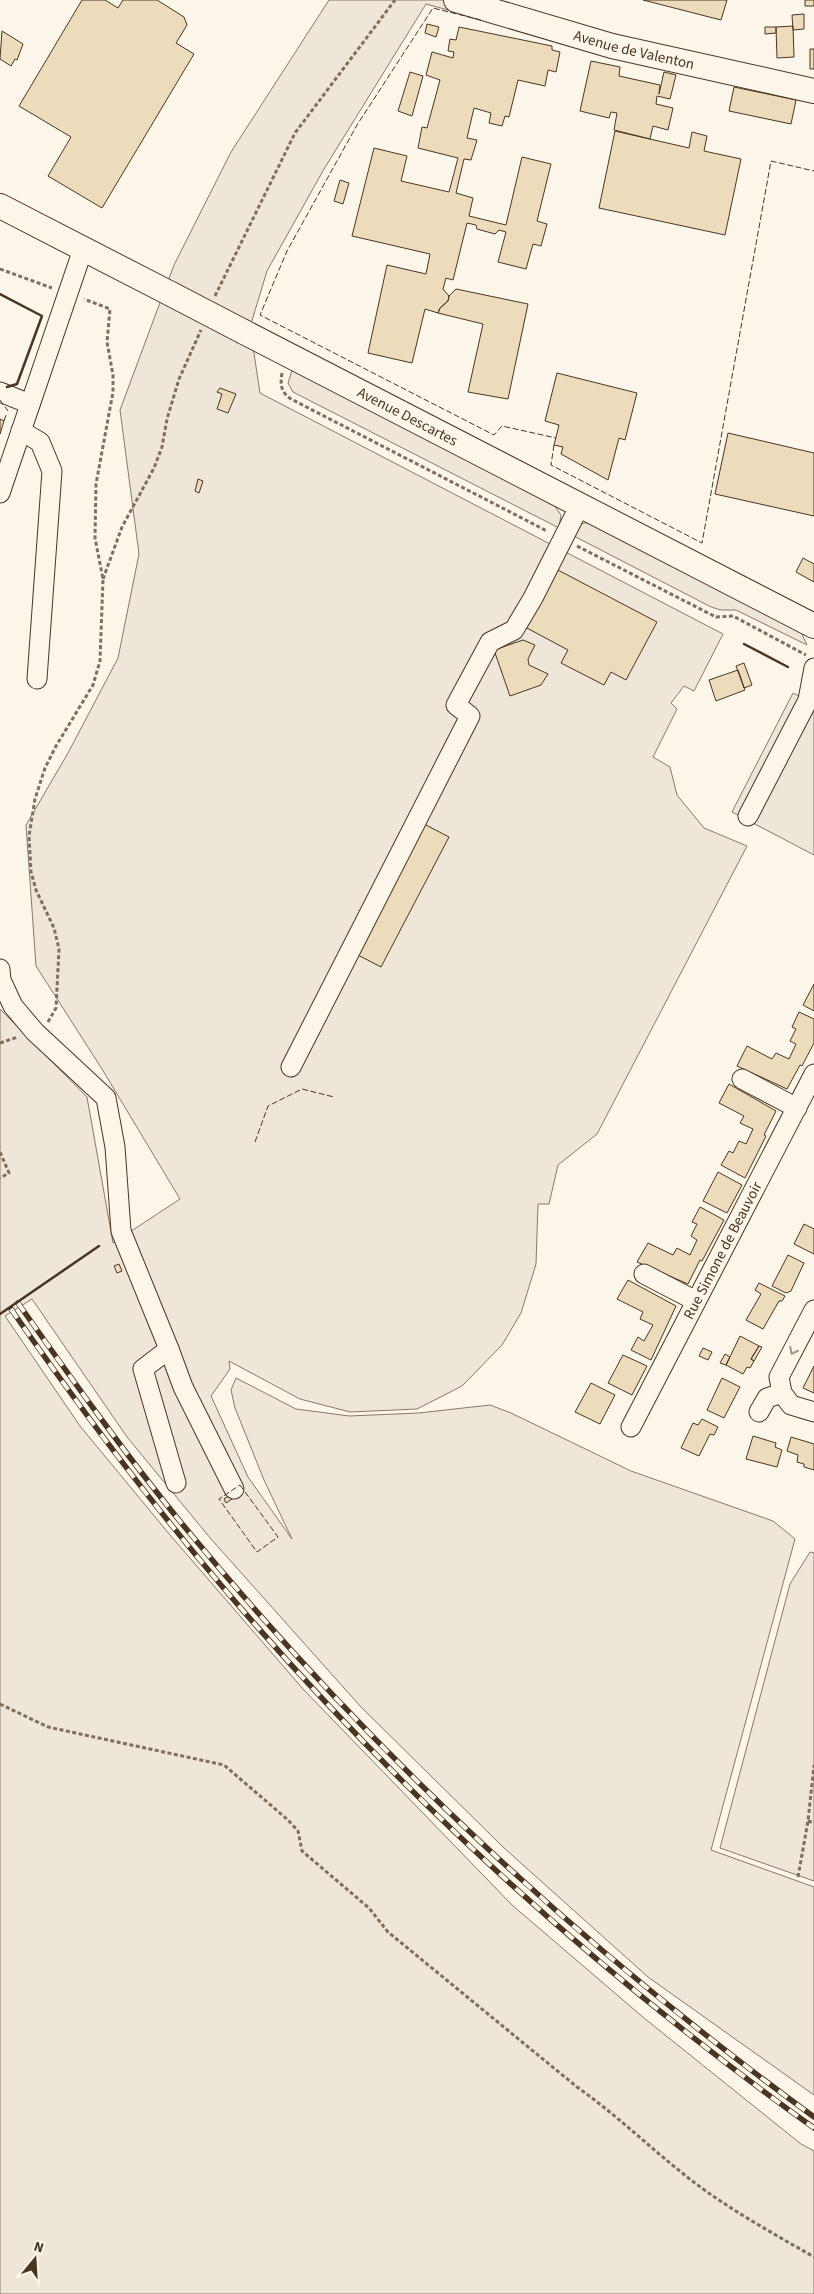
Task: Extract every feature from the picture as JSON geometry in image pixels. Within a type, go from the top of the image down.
[{"type":"main road","name":"Avenue de Valenton","points":[[456,0],[612,46],[814,91]]},
{"type":"main road","name":"Avenue Descartes","points":[[0,206],[814,626]]},
{"type":"street","points":[[0,493],[82,249]]},
{"type":"street","points":[[0,392],[30,404]]},
{"type":"street","points":[[21,431],[40,442],[52,471],[38,679]]},
{"type":"street","points":[[291,1067],[470,716],[456,705],[490,642],[514,630],[533,598],[580,504]]},
{"type":"street","points":[[748,816],[811,698],[811,662]]},
{"type":"street","points":[[0,968],[1,980],[13,1006],[35,1032],[106,1098],[115,1147],[121,1231],[183,1387],[234,1489]]},
{"type":"street","name":"Rue Simone de Beauvoir","points":[[630,1427],[814,1074]]},
{"type":"street","points":[[742,1079],[796,1108]]},
{"type":"street","points":[[644,1274],[696,1301]]},
{"type":"street","points":[[814,1310],[779,1377],[782,1392],[791,1405],[814,1412]]},
{"type":"street","points":[[169,1349],[143,1369],[176,1483]]},
{"type":"street","points":[[759,1412],[767,1398],[782,1392]]},
{"type":"path","points":[[214,298],[295,133],[395,0]]},
{"type":"path","points":[[0,269],[58,290]]},
{"type":"path","points":[[0,1043],[35,1032],[50,1021],[56,1008],[59,949],[54,928],[36,890],[31,872],[29,836],[34,799],[45,768],[93,685],[100,661],[102,579],[95,538],[96,484],[113,392],[113,375],[107,342],[110,309],[76,296]]},
{"type":"path","points":[[102,579],[122,527],[154,468],[162,448],[167,419],[179,379],[203,325]]},
{"type":"path","points":[[287,354],[281,387],[284,394],[291,399],[716,618],[733,616],[803,651],[811,662]]},
{"type":"path","points":[[0,1152],[9,1173],[0,1178]]},
{"type":"path","points":[[0,1704],[48,1727],[224,1765],[288,1820],[298,1831],[302,1851],[369,1908],[395,1937],[577,2087],[608,2108],[682,2173],[746,2217],[814,2257]]},
{"type":"path","points":[[798,1877],[808,1821],[814,1765]]},
{"type":"path","points":[[808,1821],[814,1823]]},
{"type":"shaded area","points":[[329,0],[458,0],[448,10],[426,4],[324,169],[267,271],[250,327],[260,393],[723,634],[694,691],[684,686],[671,703],[677,709],[653,757],[670,767],[677,795],[704,828],[747,846],[597,1134],[558,1165],[549,1204],[538,1204],[536,1264],[521,1313],[502,1345],[462,1386],[417,1409],[350,1412],[300,1399],[229,1361],[230,1369],[211,1396],[248,1477],[292,1539],[264,1480],[235,1408],[231,1390],[236,1378],[296,1409],[349,1416],[419,1413],[490,1405],[511,1413],[631,1471],[773,1521],[795,1539],[711,1850],[814,1887],[814,2095],[648,1977],[503,1847],[361,1707],[211,1539],[127,1437],[32,1299],[5,1316],[80,1426],[170,1535],[303,1689],[512,1905],[644,2018],[801,2144],[814,2151],[814,2294],[0,2294],[0,1009],[87,1097],[113,1243],[180,1199],[102,1069],[36,966],[26,825],[68,753],[118,658],[139,554],[120,410],[174,265],[231,152]]},
{"type":"shaded area","points":[[293,367],[554,505],[561,515],[559,528],[293,392],[288,383]]},
{"type":"shaded area","points":[[589,522],[800,630],[807,645],[736,610],[721,610],[711,607],[570,534],[581,524]]},
{"type":"shaded area","points":[[793,693],[814,704],[814,855],[732,812]]},
{"type":"shaded area","points":[[810,1552],[814,1553],[814,1881],[720,1848],[790,1584]]},
{"type":"building","points":[[82,0],[105,0],[118,8],[123,0],[157,0],[184,17],[187,25],[176,43],[194,54],[102,208],[48,176],[71,137],[19,106]]},
{"type":"building","points":[[643,0],[727,0],[721,20]]},
{"type":"building","points":[[805,0],[814,0],[814,6],[805,6]]},
{"type":"building","points":[[804,14],[804,29],[793,30],[792,15]]},
{"type":"building","points":[[427,24],[439,27],[436,37],[425,33]]},
{"type":"building","points":[[793,26],[794,57],[777,58],[776,27]]},
{"type":"building","points":[[459,27],[552,46],[552,50],[560,52],[556,72],[548,70],[545,86],[518,80],[509,117],[505,116],[502,126],[489,123],[491,113],[474,108],[467,138],[477,140],[471,160],[464,159],[456,193],[473,198],[469,216],[506,225],[522,157],[551,164],[537,221],[547,224],[541,246],[533,244],[526,269],[498,262],[506,232],[499,230],[495,234],[477,229],[476,225],[467,223],[453,280],[446,278],[443,289],[449,296],[448,301],[440,308],[438,313],[425,309],[412,363],[368,353],[387,265],[426,274],[430,254],[352,236],[374,148],[407,156],[401,181],[449,192],[458,158],[418,148],[422,127],[427,128],[440,80],[426,75],[432,52],[453,58],[454,52],[448,51],[450,39],[456,40]]},
{"type":"building","points":[[765,27],[776,27],[776,33],[765,34]]},
{"type":"building","points":[[2,31],[23,44],[17,60],[15,59],[11,66],[0,59]]},
{"type":"building","points":[[810,49],[814,49],[814,69],[810,69]]},
{"type":"building","points":[[591,61],[620,67],[619,76],[660,85],[659,94],[664,72],[676,75],[670,99],[657,96],[656,104],[673,108],[668,130],[653,126],[650,139],[614,130],[617,113],[611,112],[609,118],[580,111]]},
{"type":"building","points":[[410,72],[423,76],[412,116],[398,111]]},
{"type":"building","points":[[734,87],[796,100],[791,124],[729,111]]},
{"type":"building","points":[[615,131],[689,148],[692,132],[707,136],[704,151],[741,159],[725,235],[599,208]]},
{"type":"building","points":[[340,180],[349,183],[343,204],[334,201]]},
{"type":"building","points":[[456,289],[528,304],[508,399],[468,392],[483,324],[438,313]]},
{"type":"building","points":[[557,373],[637,393],[625,440],[619,438],[608,480],[561,454],[563,447],[554,445],[559,425],[545,421]]},
{"type":"building","points":[[220,388],[236,394],[228,413],[217,409],[222,394],[217,392]]},
{"type":"building","points":[[0,419],[4,421],[0,434]]},
{"type":"building","points":[[728,433],[814,453],[814,516],[715,494]]},
{"type":"building","points":[[198,479],[203,481],[199,493],[195,491]]},
{"type":"building","points":[[803,558],[814,564],[814,582],[796,572]]},
{"type":"building","points":[[556,569],[657,622],[626,680],[611,672],[604,685],[561,663],[568,650],[525,627]]},
{"type":"building","points":[[523,640],[535,645],[528,659],[529,665],[548,674],[541,685],[510,696],[494,650]]},
{"type":"building","points":[[744,663],[752,685],[744,688],[736,666]]},
{"type":"building","points":[[738,670],[745,690],[716,701],[709,680]]},
{"type":"building","points":[[424,824],[449,837],[381,967],[354,953]]},
{"type":"building","points":[[814,984],[814,1011],[803,1005]]},
{"type":"building","points":[[799,1012],[814,1019],[814,1043],[787,1089],[737,1066],[747,1046],[772,1059],[776,1053],[789,1059],[796,1044],[790,1041],[796,1029],[792,1027]]},
{"type":"building","points":[[729,1084],[776,1111],[745,1178],[721,1165],[729,1151],[733,1153],[739,1141],[746,1144],[753,1129],[740,1123],[744,1116],[719,1103]]},
{"type":"building","points":[[718,1172],[742,1185],[727,1213],[703,1201]]},
{"type":"building","points":[[700,1207],[724,1220],[688,1284],[637,1262],[648,1243],[673,1255],[677,1248],[690,1255],[697,1240],[691,1236],[697,1224],[692,1222]]},
{"type":"building","points":[[804,1224],[814,1229],[814,1254],[794,1244]]},
{"type":"building","points":[[788,1255],[804,1263],[791,1291],[786,1293],[772,1286]]},
{"type":"building","points":[[119,1264],[122,1271],[117,1273],[114,1266]]},
{"type":"building","points":[[628,1280],[676,1306],[651,1360],[631,1350],[638,1337],[644,1341],[653,1325],[640,1319],[643,1312],[617,1299]]},
{"type":"building","points":[[759,1283],[785,1296],[782,1301],[779,1301],[763,1329],[746,1320],[761,1294],[755,1290]]},
{"type":"building","points":[[740,1336],[759,1346],[751,1359],[754,1361],[750,1368],[747,1367],[743,1374],[726,1365]]},
{"type":"building","points":[[759,1346],[762,1347],[754,1361],[751,1359]]},
{"type":"building","points":[[703,1348],[712,1352],[708,1360],[699,1356]]},
{"type":"building","points":[[725,1354],[730,1357],[726,1365],[720,1363]]},
{"type":"building","points":[[623,1355],[647,1366],[632,1395],[608,1383]]},
{"type":"building","points":[[814,1366],[814,1393],[803,1388]]},
{"type":"building","points":[[722,1378],[740,1387],[724,1418],[707,1410]]},
{"type":"building","points":[[591,1383],[615,1395],[600,1424],[575,1412]]},
{"type":"building","points":[[702,1419],[718,1427],[714,1435],[710,1434],[699,1456],[681,1448],[693,1423],[698,1425]]},
{"type":"building","points":[[753,1436],[776,1443],[775,1447],[782,1450],[777,1467],[746,1459]]},
{"type":"building","points":[[791,1437],[814,1444],[814,1470],[804,1467],[804,1464],[797,1462],[798,1455],[787,1451]]},
{"type":"building","points":[[230,1495],[232,1499],[226,1503],[224,1499]]},
{"type":"railway","points":[[18,1303],[119,1443],[183,1525],[254,1609],[327,1689],[403,1767],[559,1913],[641,1983],[726,2051],[814,2117]]},
{"type":"railway","points":[[11,1309],[113,1450],[193,1552],[287,1661],[356,1734],[428,1806],[576,1942],[733,2068],[814,2128]]},
{"type":"fence","points":[[481,20],[433,8],[357,125],[287,251],[260,315],[494,435],[502,426],[556,438]]},
{"type":"fence","points":[[554,445],[551,465],[702,543],[771,161],[814,171]]},
{"type":"fence","points":[[0,400],[8,411]]},
{"type":"fence","points":[[4,421],[6,415]]},
{"type":"fence","points":[[255,1142],[268,1106],[302,1089],[334,1097]]},
{"type":"fence","points":[[240,1485],[278,1537],[257,1552],[219,1499],[240,1485]]},
{"type":"wall","points":[[0,294],[42,316],[17,384],[7,387]]},
{"type":"wall","points":[[744,644],[788,667]]},
{"type":"wall","points":[[0,1314],[99,1246]]}]
